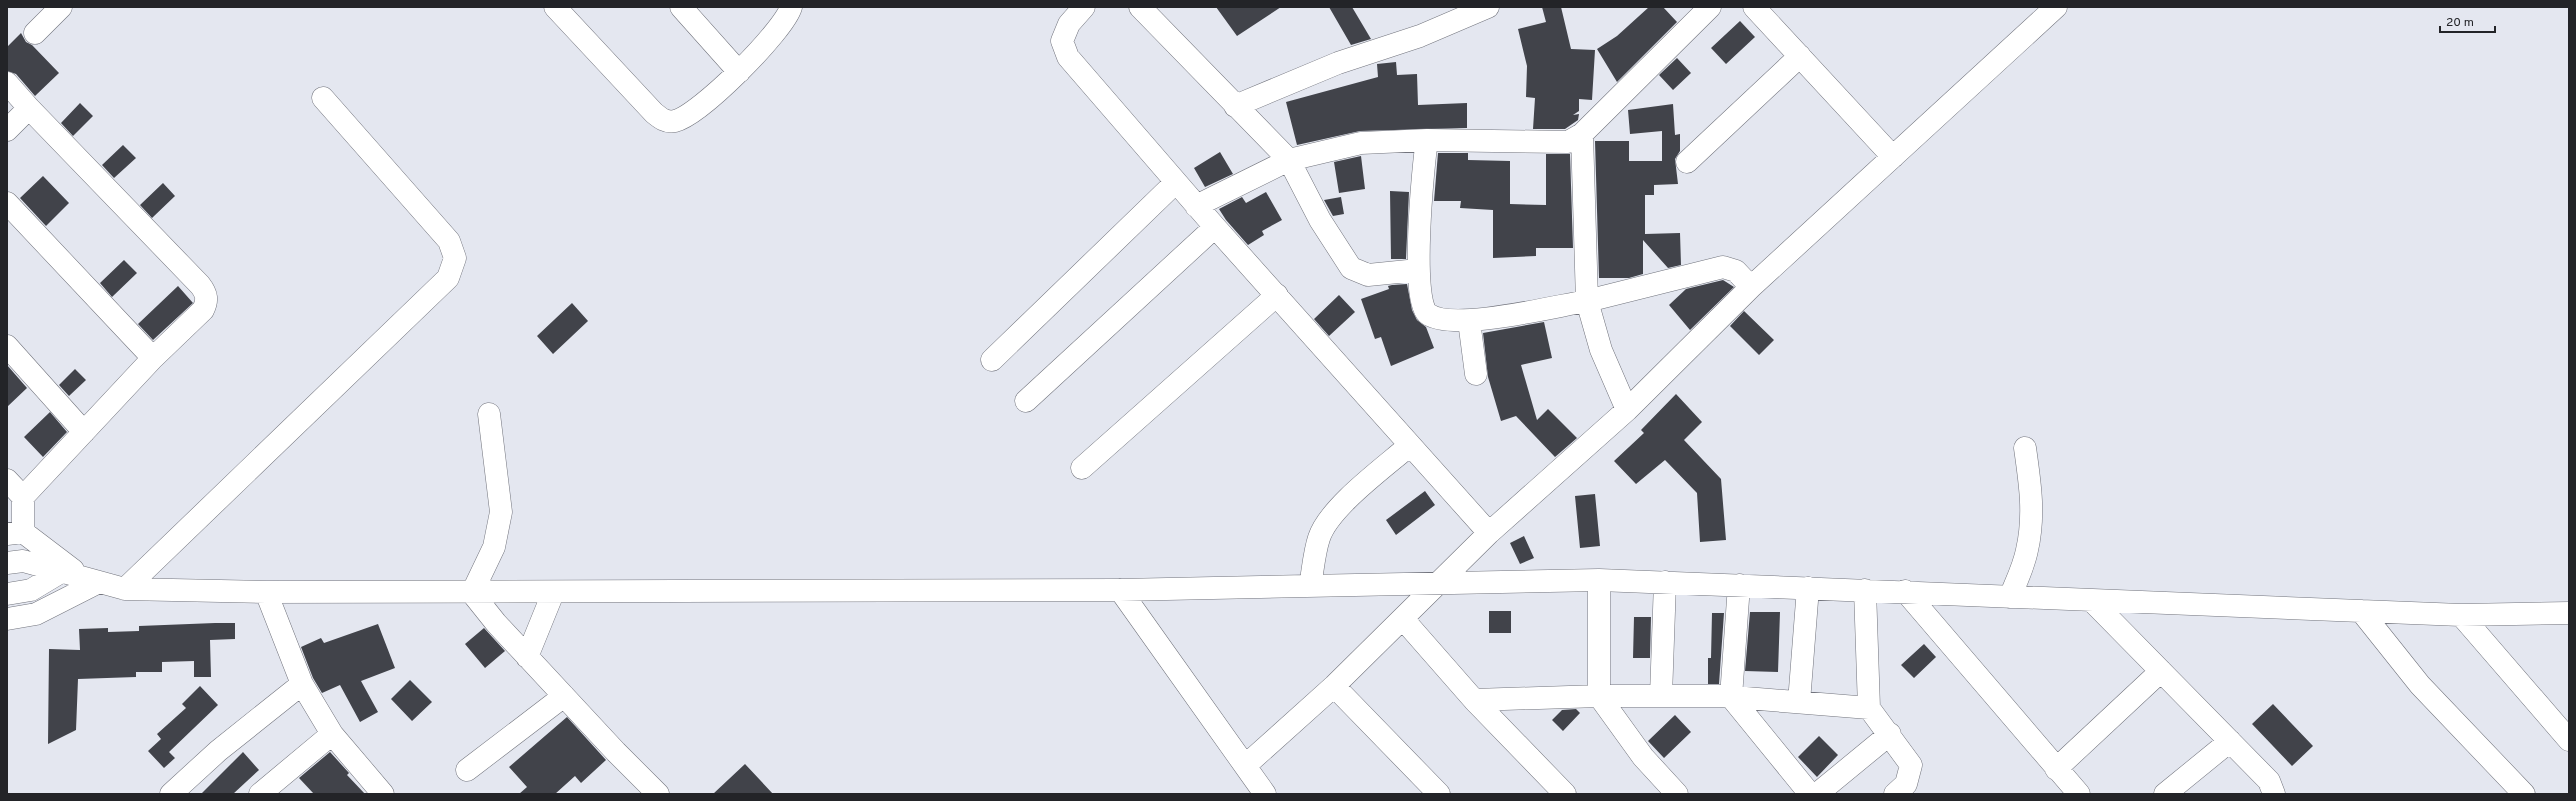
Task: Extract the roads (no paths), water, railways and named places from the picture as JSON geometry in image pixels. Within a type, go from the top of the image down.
[{"type":"street","points":[[35,33],[61,7]]},
{"type":"street","points":[[555,7],[664,120],[674,122],[686,118],[739,72],[779,29],[788,16],[791,7]]},
{"type":"street","points":[[681,7],[739,72]]},
{"type":"street","points":[[1084,7],[1068,24],[1062,41],[1068,57],[1196,206],[1489,533]]},
{"type":"street","points":[[1140,7],[1289,160],[1320,220],[1351,268],[1368,275],[1418,270]]},
{"type":"street","points":[[1235,106],[1338,63],[1420,36],[1488,7]]},
{"type":"street","points":[[1196,206],[1289,160],[1361,143],[1427,140],[1561,143],[1575,139],[1582,134],[1710,7]]},
{"type":"street","points":[[1754,7],[1893,157]]},
{"type":"street","points":[[1246,766],[1334,686],[1489,533],[1627,410],[1751,287],[2056,7]]},
{"type":"street","points":[[1687,162],[1800,56]]},
{"type":"street","points":[[7,83],[29,108],[205,292],[207,302],[203,310],[153,358],[23,497],[15,533],[90,580]]},
{"type":"street","points":[[125,589],[448,278],[455,258],[449,241],[323,98]]},
{"type":"street","points":[[7,130],[29,108]]},
{"type":"street","points":[[1582,134],[1587,301],[1601,350],[1627,410]]},
{"type":"street","points":[[1427,140],[1423,171],[1418,270],[1421,300],[1428,314],[1445,319],[1469,321],[1587,301],[1723,267],[1736,271],[1751,287]]},
{"type":"street","points":[[992,360],[1176,182]]},
{"type":"street","points":[[7,202],[153,358]]},
{"type":"street","points":[[1026,401],[1215,227]]},
{"type":"street","points":[[1082,468],[1277,295]]},
{"type":"street","points":[[1469,321],[1476,374]]},
{"type":"street","points":[[7,346],[84,432]]},
{"type":"street","points":[[472,593],[494,547],[501,512],[489,414]]},
{"type":"street","points":[[1310,586],[1319,537],[1326,523],[1339,507],[1410,445]]},
{"type":"street","points":[[2010,597],[2027,551],[2031,522],[2032,496],[2025,448]]},
{"type":"street","points":[[7,480],[23,497]]},
{"type":"street","points":[[7,563],[23,561],[125,589],[266,592],[553,593],[1120,590],[1599,580],[1905,591],[2093,602],[2461,615],[2561,613],[2569,631]]},
{"type":"street","points":[[7,594],[30,590],[61,572]]},
{"type":"street","points":[[7,619],[36,614],[90,580]]},
{"type":"street","points":[[1599,580],[1599,696],[1643,757],[1677,794]]},
{"type":"street","points":[[1661,696],[1665,582]]},
{"type":"street","points":[[1739,585],[1731,698],[1810,794]]},
{"type":"street","points":[[1799,702],[1808,588]]},
{"type":"street","points":[[1120,590],[1265,794]]},
{"type":"street","points":[[1865,590],[1869,708],[1890,734],[1911,765],[1906,784],[1895,794]]},
{"type":"street","points":[[1905,591],[2056,769],[2070,791]]},
{"type":"street","points":[[266,592],[302,684],[332,734],[380,793]]},
{"type":"street","points":[[472,593],[564,696],[658,794]]},
{"type":"street","points":[[527,656],[553,593]]},
{"type":"street","points":[[2093,602],[2269,781],[2274,794]]},
{"type":"street","points":[[2362,611],[2420,685],[2524,794]]},
{"type":"street","points":[[2461,615],[2569,740]]},
{"type":"street","points":[[1403,619],[1474,700],[1565,794]]},
{"type":"street","points":[[2056,769],[2161,671]]},
{"type":"street","points":[[171,794],[218,751],[302,684]]},
{"type":"street","points":[[1334,686],[1439,794]]},
{"type":"street","points":[[467,770],[564,696]]},
{"type":"street","points":[[1474,700],[1599,696],[1661,696],[1731,698],[1869,708]]},
{"type":"street","points":[[260,794],[332,734]]},
{"type":"street","points":[[1817,794],[1890,734]]},
{"type":"street","points":[[2165,794],[2230,742]]}]
